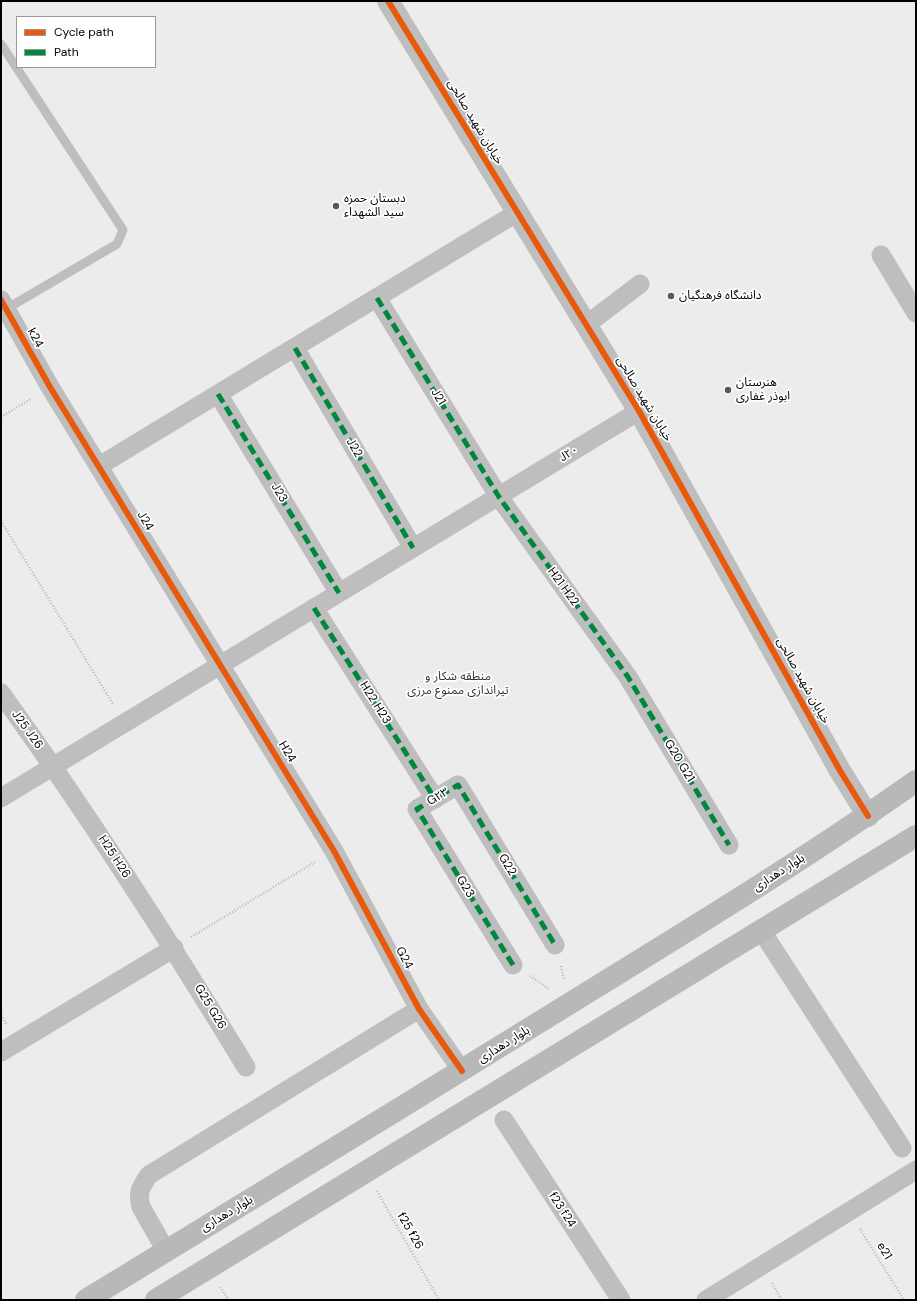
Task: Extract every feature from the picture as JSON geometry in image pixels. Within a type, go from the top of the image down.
[{"type":"main road","name":"بلوار دهداری","points":[[86,1300],[462,1071],[756,888],[868,816],[916,782]]},
{"type":"main road","points":[[156,1300],[916,836]]},
{"type":"street","name":"خیابان شهید صالحی","points":[[388,1],[639,411],[839,769],[868,816]]},
{"type":"street","points":[[99,466],[518,212]]},
{"type":"street","points":[[881,255],[916,313]]},
{"type":"street","points":[[586,324],[640,284]]},
{"type":"street","name":"J21","points":[[377,298],[498,497]]},
{"type":"street","name":"k24","points":[[4,305],[50,388]]},
{"type":"street","name":"J22","points":[[295,348],[413,548]]},
{"type":"street","name":"J24","points":[[50,388],[220,665]]},
{"type":"street","name":"J23","points":[[218,394],[339,593]]},
{"type":"street","name":"J۲۰","points":[[1,798],[639,411]]},
{"type":"street","name":"H21 H22","points":[[498,497],[628,678]]},
{"type":"street","name":"H22 H23","points":[[314,608],[435,799]]},
{"type":"street","name":"H24","points":[[220,665],[334,850]]},
{"type":"street","name":"G20 G21","points":[[628,678],[729,845]]},
{"type":"street","name":"J25 J26","points":[[1,693],[54,766]]},
{"type":"street","name":"H25 H26","points":[[54,766],[174,948]]},
{"type":"street","name":"G۲۳","points":[[417,809],[458,786]]},
{"type":"street","name":"G22","points":[[458,786],[555,945]]},
{"type":"street","name":"G23","points":[[417,809],[514,965]]},
{"type":"street","name":"G24","points":[[334,850],[419,1009],[462,1071]]},
{"type":"street","points":[[760,930],[902,1148]]},
{"type":"street","points":[[1,1052],[174,948]]},
{"type":"street","name":"G25 G26","points":[[174,948],[246,1067]]},
{"type":"street","points":[[166,1251],[139,1200],[139,1192],[149,1175],[419,1009]]},
{"type":"street","name":"f23 f24","points":[[504,1120],[621,1300]]},
{"type":"street","points":[[706,1300],[916,1170]]},
{"type":"lane","points":[[1,44],[16,67]]},
{"type":"lane","points":[[4,305],[117,244],[123,230],[17,68]]},
{"type":"path","points":[[1,417],[50,388]]},
{"type":"path","points":[[1,521],[125,723]]},
{"type":"path","points":[[174,948],[334,850]]},
{"type":"path","points":[[555,945],[570,1003]]},
{"type":"path","points":[[514,965],[570,1003]]},
{"type":"green space","name":"منطقه شکار و تیراندازی ممنوع مرزی","points":[[1,1],[916,1],[916,1300],[1,1300]]},
{"type":"marked path","points":[[377,298],[499,497],[628,677],[729,845]]},
{"type":"marked path","points":[[295,348],[413,548]]},
{"type":"marked path","points":[[218,394],[339,593]]},
{"type":"marked path","points":[[314,608],[435,799]]},
{"type":"marked path","points":[[513,965],[417,809],[458,785],[555,945]]},
{"type":"cycle path","points":[[388,1],[639,411],[839,769],[868,816]]},
{"type":"cycle path","points":[[1,300],[50,387],[334,851],[419,1009],[462,1071]]},
{"type":"place","name":"دبستان حمزه سید الشهداء","points":[[336,206]]},
{"type":"place","name":"دانشگاه فرهنگیان","points":[[671,296]]},
{"type":"place","name":"هنرستان ابوذر غفاری","points":[[728,390]]}]
